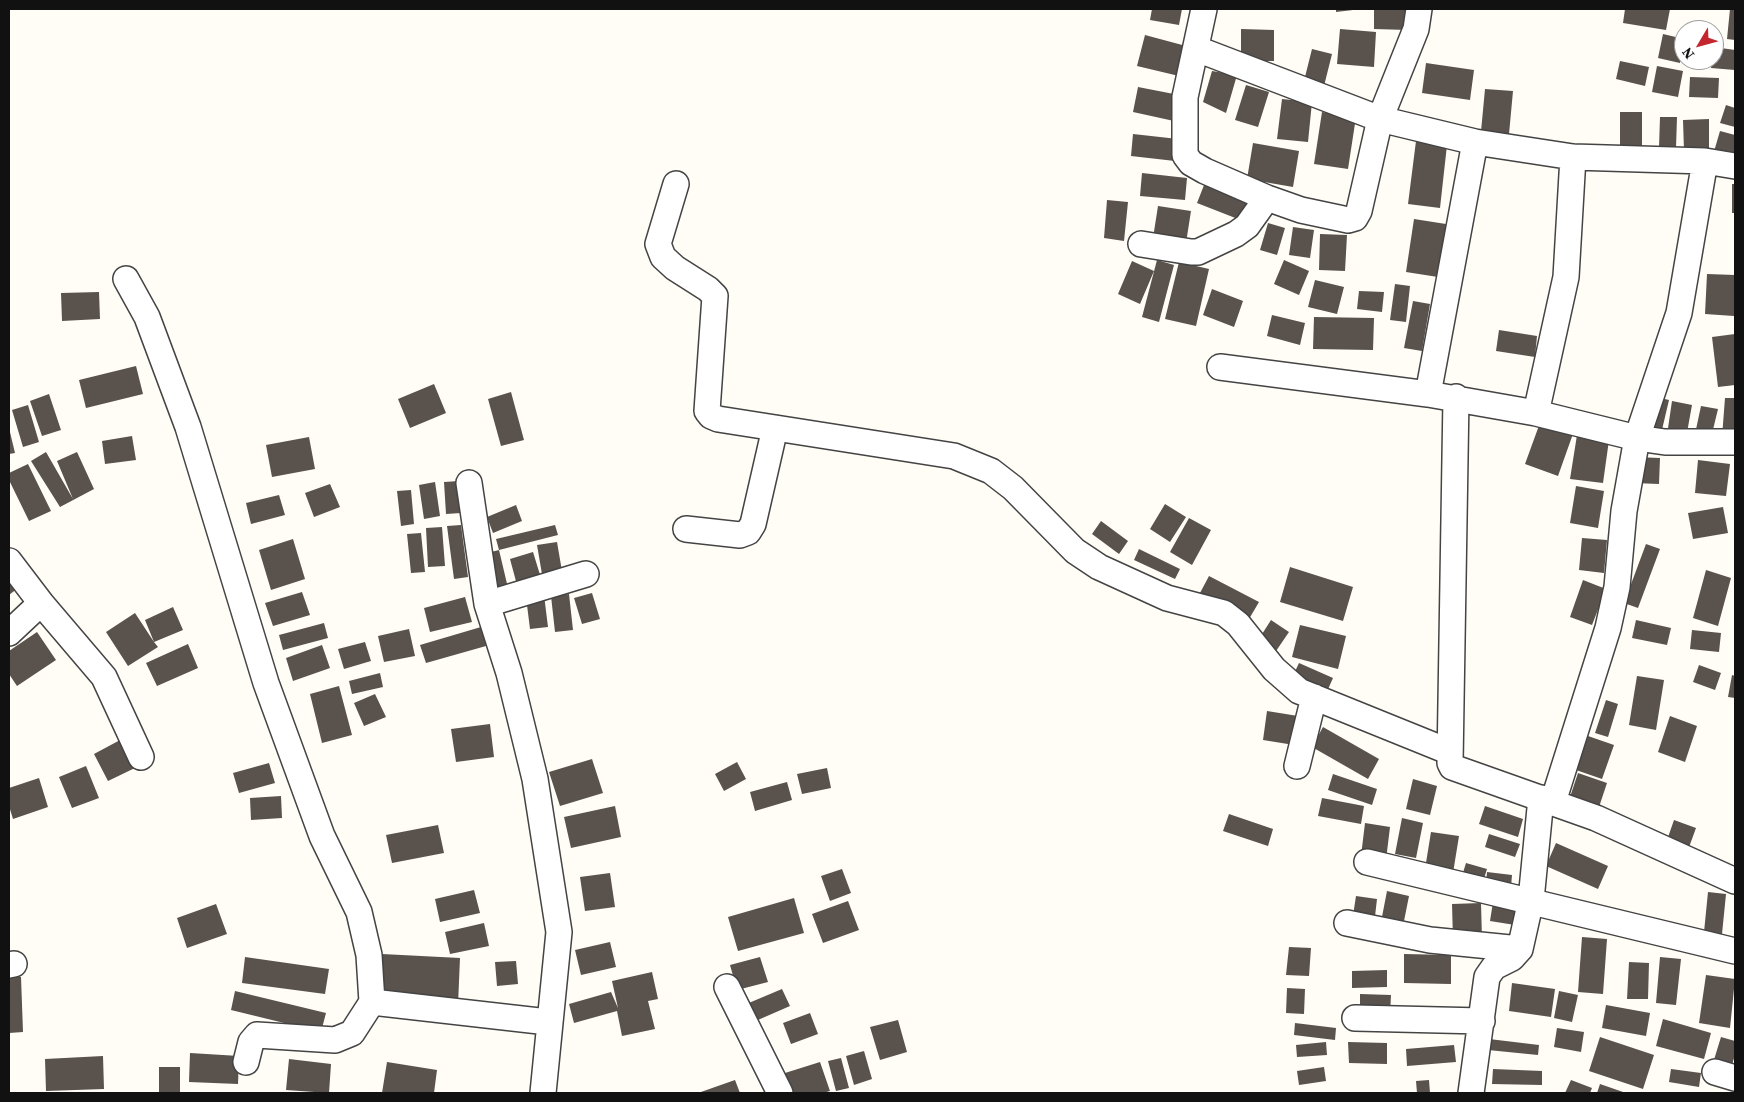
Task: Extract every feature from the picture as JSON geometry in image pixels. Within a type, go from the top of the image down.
[{"type":"street","points":[[1204,9],[1197,49],[1185,97],[1185,155],[1191,163],[1205,171],[1267,198],[1301,210],[1348,220],[1355,218],[1359,211],[1380,119],[1416,29],[1419,9]]},
{"type":"street","points":[[1197,49],[1380,119],[1475,142],[1573,156],[1705,161],[1735,166]]},
{"type":"street","points":[[1428,394],[1475,142]]},
{"type":"street","points":[[1536,413],[1566,277],[1573,156]]},
{"type":"street","points":[[1471,1093],[1487,977],[1494,967],[1512,958],[1520,949],[1531,900],[1547,800],[1608,628],[1616,587],[1624,511],[1637,438],[1679,313],[1705,161]]},
{"type":"street","points":[[676,184],[658,244],[663,257],[675,268],[708,289],[715,296],[707,411],[718,419],[954,456],[991,471],[1013,488],[1075,551],[1099,567],[1167,598],[1224,612],[1238,624],[1274,669],[1299,691],[1450,752]]},
{"type":"street","points":[[1141,244],[1198,252],[1236,234],[1247,226],[1267,198]]},
{"type":"street","points":[[126,279],[147,317],[188,427],[266,683],[298,775],[322,836],[359,912],[369,955],[372,1002],[352,1033],[345,1038],[335,1040],[257,1035],[252,1042],[246,1062]]},
{"type":"street","points":[[1220,368],[1456,397],[1536,413],[1637,438],[1664,442],[1735,442]]},
{"type":"street","points":[[1456,397],[1450,763],[1454,768],[1596,818],[1735,880]]},
{"type":"street","points":[[686,530],[740,535],[748,532],[753,524],[775,428]]},
{"type":"street","points":[[469,483],[487,604],[509,673],[535,779],[559,932],[557,967],[548,1022],[543,1093]]},
{"type":"street","points":[[9,561],[41,603],[104,677],[141,757]]},
{"type":"street","points":[[487,604],[586,574]]},
{"type":"street","points":[[9,633],[41,603]]},
{"type":"street","points":[[1297,766],[1314,697]]},
{"type":"street","points":[[1367,862],[1531,900],[1735,951]]},
{"type":"street","points":[[1347,923],[1430,940],[1520,949]]},
{"type":"street","points":[[727,987],[780,1093]]},
{"type":"street","points":[[372,1002],[548,1022]]},
{"type":"street","points":[[1355,1018],[1482,1021]]},
{"type":"building","points":[[1152,9],[1182,9],[1179,25],[1150,20]]},
{"type":"building","points":[[1336,9],[1353,9],[1353,10],[1336,12]]},
{"type":"building","points":[[1374,9],[1408,9],[1408,30],[1374,29]]},
{"type":"building","points":[[1625,9],[1670,9],[1666,30],[1623,23]]},
{"type":"building","points":[[1730,9],[1735,9],[1735,40],[1727,39]]},
{"type":"building","points":[[1241,29],[1274,30],[1274,61],[1241,61]]},
{"type":"building","points":[[1340,29],[1376,32],[1374,67],[1337,64]]},
{"type":"building","points":[[1663,34],[1674,37],[1674,62],[1658,58]]},
{"type":"building","points":[[1145,35],[1186,46],[1179,76],[1137,66]]},
{"type":"building","points":[[1724,48],[1735,50],[1735,70],[1724,69]]},
{"type":"building","points":[[1312,49],[1332,54],[1322,94],[1302,89]]},
{"type":"building","points":[[1620,61],[1649,67],[1645,86],[1616,79]]},
{"type":"building","points":[[1426,63],[1474,70],[1470,100],[1422,93]]},
{"type":"building","points":[[1657,66],[1683,71],[1678,97],[1652,92]]},
{"type":"building","points":[[1212,71],[1237,75],[1226,113],[1203,102]]},
{"type":"building","points":[[1690,77],[1719,78],[1718,98],[1689,97]]},
{"type":"building","points":[[1246,85],[1269,92],[1258,127],[1235,120]]},
{"type":"building","points":[[1138,87],[1179,95],[1174,121],[1133,112]]},
{"type":"building","points":[[1485,89],[1513,91],[1508,145],[1480,142]]},
{"type":"building","points":[[1282,99],[1312,102],[1308,142],[1277,139]]},
{"type":"building","points":[[1726,105],[1735,108],[1735,127],[1720,123]]},
{"type":"building","points":[[1322,112],[1356,117],[1348,169],[1314,164]]},
{"type":"building","points":[[1620,112],[1642,112],[1642,148],[1620,148]]},
{"type":"building","points":[[1660,117],[1677,117],[1676,148],[1659,148]]},
{"type":"building","points":[[1709,119],[1709,151],[1684,151],[1683,120]]},
{"type":"building","points":[[1720,131],[1735,135],[1735,162],[1713,155]]},
{"type":"building","points":[[1133,134],[1178,139],[1175,161],[1131,156]]},
{"type":"building","points":[[1416,141],[1447,145],[1440,208],[1408,204]]},
{"type":"building","points":[[1253,143],[1299,151],[1293,187],[1247,179]]},
{"type":"building","points":[[1142,173],[1187,178],[1185,200],[1140,196]]},
{"type":"building","points":[[1206,180],[1252,198],[1243,221],[1197,203]]},
{"type":"building","points":[[1732,184],[1735,184],[1735,213],[1732,213]]},
{"type":"building","points":[[1107,200],[1128,202],[1124,241],[1104,238]]},
{"type":"building","points":[[1158,206],[1191,211],[1186,243],[1153,238]]},
{"type":"building","points":[[1414,219],[1446,224],[1438,277],[1406,272]]},
{"type":"building","points":[[1268,223],[1285,228],[1277,255],[1260,250]]},
{"type":"building","points":[[1293,227],[1314,230],[1310,258],[1289,255]]},
{"type":"building","points":[[1320,234],[1347,235],[1345,271],[1319,270]]},
{"type":"building","points":[[1157,260],[1174,265],[1159,322],[1142,317]]},
{"type":"building","points":[[1284,260],[1309,271],[1299,295],[1274,284]]},
{"type":"building","points":[[1132,261],[1154,271],[1140,304],[1118,294]]},
{"type":"building","points":[[1179,262],[1209,269],[1196,326],[1165,319]]},
{"type":"building","points":[[1707,274],[1735,275],[1734,316],[1705,314]]},
{"type":"building","points":[[1315,280],[1344,287],[1337,314],[1308,307]]},
{"type":"building","points":[[1395,284],[1410,286],[1406,322],[1390,320]]},
{"type":"building","points":[[1212,289],[1243,301],[1234,327],[1203,315]]},
{"type":"building","points":[[1359,291],[1384,292],[1382,312],[1357,309]]},
{"type":"building","points":[[99,292],[100,319],[62,321],[61,293]]},
{"type":"building","points":[[1413,301],[1430,304],[1422,351],[1404,348]]},
{"type":"building","points":[[1272,315],[1305,323],[1300,345],[1267,336]]},
{"type":"building","points":[[1314,317],[1374,318],[1373,350],[1313,349]]},
{"type":"building","points":[[1499,330],[1537,336],[1535,357],[1496,351]]},
{"type":"building","points":[[1735,334],[1735,385],[1718,387],[1712,337]]},
{"type":"building","points":[[136,366],[143,394],[86,408],[79,380]]},
{"type":"building","points":[[434,384],[446,413],[410,428],[398,399]]},
{"type":"building","points":[[511,392],[524,440],[501,446],[488,399]]},
{"type":"building","points":[[49,394],[61,430],[42,436],[30,401]]},
{"type":"building","points":[[1652,396],[1669,400],[1661,434],[1644,430]]},
{"type":"building","points":[[1725,398],[1735,398],[1735,437],[1722,437]]},
{"type":"building","points":[[1672,401],[1692,405],[1686,438],[1667,435]]},
{"type":"building","points":[[28,405],[39,442],[23,447],[12,410]]},
{"type":"building","points":[[1701,406],[1718,409],[1711,438],[1695,434]]},
{"type":"building","points":[[1541,420],[1574,431],[1558,476],[1525,464]]},
{"type":"building","points":[[9,428],[15,453],[9,454]]},
{"type":"building","points":[[1577,435],[1609,440],[1603,483],[1570,479]]},
{"type":"building","points":[[132,436],[136,460],[105,464],[102,441]]},
{"type":"building","points":[[309,437],[315,469],[272,477],[266,445]]},
{"type":"building","points":[[46,452],[73,499],[57,461],[77,452],[94,489],[60,507],[31,461]]},
{"type":"building","points":[[1635,457],[1660,458],[1659,484],[1634,483]]},
{"type":"building","points":[[1698,460],[1730,464],[1726,496],[1695,493]]},
{"type":"building","points":[[28,464],[51,511],[29,521],[9,480],[9,473]]},
{"type":"building","points":[[459,481],[461,513],[446,514],[444,482]]},
{"type":"building","points":[[435,482],[440,516],[424,519],[419,485]]},
{"type":"building","points":[[330,484],[340,507],[314,517],[305,493]]},
{"type":"building","points":[[1576,486],[1604,491],[1598,528],[1570,523]]},
{"type":"building","points":[[411,490],[414,524],[401,526],[397,491]]},
{"type":"building","points":[[279,495],[285,515],[251,524],[246,503]]},
{"type":"building","points":[[1165,504],[1186,517],[1170,542],[1150,529]]},
{"type":"building","points":[[516,505],[522,521],[493,533],[487,517]]},
{"type":"building","points":[[1723,507],[1728,533],[1693,539],[1688,513]]},
{"type":"building","points":[[1189,518],[1211,530],[1192,565],[1170,552]]},
{"type":"building","points":[[1101,521],[1128,541],[1119,554],[1092,534]]},
{"type":"building","points":[[461,525],[468,577],[454,579],[447,526]]},
{"type":"building","points":[[555,525],[558,535],[499,550],[496,539]]},
{"type":"building","points":[[442,527],[445,566],[428,567],[426,528]]},
{"type":"building","points":[[421,533],[425,572],[411,573],[407,534]]},
{"type":"building","points":[[1582,538],[1607,540],[1604,573],[1579,570]]},
{"type":"building","points":[[293,539],[305,579],[271,590],[259,550]]},
{"type":"building","points":[[557,542],[563,577],[543,580],[537,545]]},
{"type":"building","points":[[1646,544],[1660,549],[1638,608],[1624,603]]},
{"type":"building","points":[[1139,549],[1180,569],[1175,579],[1134,560]]},
{"type":"building","points":[[499,550],[508,588],[493,592],[483,554]]},
{"type":"building","points":[[533,552],[541,578],[517,585],[510,559]]},
{"type":"building","points":[[1290,567],[1353,587],[1343,621],[1280,602]]},
{"type":"building","points":[[1706,570],[1731,578],[1718,626],[1693,618]]},
{"type":"building","points":[[9,573],[18,588],[9,595]]},
{"type":"building","points":[[1209,576],[1259,602],[1249,619],[1200,593]]},
{"type":"building","points":[[1583,580],[1606,589],[1592,625],[1570,617]]},
{"type":"building","points":[[302,592],[310,615],[273,626],[265,603]]},
{"type":"building","points":[[592,593],[600,619],[582,624],[574,598]]},
{"type":"building","points":[[569,594],[573,630],[555,632],[551,596]]},
{"type":"building","points":[[544,595],[548,627],[530,629],[526,597]]},
{"type":"building","points":[[465,597],[472,622],[430,632],[424,608]]},
{"type":"building","points":[[173,607],[183,630],[154,642],[145,620]]},
{"type":"building","points":[[135,613],[158,647],[128,666],[106,632]]},
{"type":"building","points":[[1271,620],[1289,632],[1274,654],[1257,642]]},
{"type":"building","points":[[1636,620],[1671,628],[1667,645],[1632,638]]},
{"type":"building","points":[[324,623],[328,638],[283,650],[279,635]]},
{"type":"building","points":[[1300,625],[1346,636],[1338,669],[1292,657]]},
{"type":"building","points":[[481,627],[486,646],[426,663],[420,645]]},
{"type":"building","points":[[409,629],[415,656],[384,662],[378,636]]},
{"type":"building","points":[[1692,630],[1721,633],[1719,652],[1690,649]]},
{"type":"building","points":[[37,632],[56,660],[17,686],[9,674],[9,651]]},
{"type":"building","points":[[365,642],[371,661],[344,669],[338,649]]},
{"type":"building","points":[[188,644],[198,668],[157,686],[146,663]]},
{"type":"building","points":[[322,645],[330,668],[293,681],[286,658]]},
{"type":"building","points":[[1299,663],[1333,678],[1325,696],[1291,680]]},
{"type":"building","points":[[1699,665],[1721,673],[1715,690],[1693,682]]},
{"type":"building","points":[[380,673],[383,687],[352,694],[349,681]]},
{"type":"building","points":[[1732,675],[1735,676],[1735,698],[1728,697]]},
{"type":"building","points":[[1637,676],[1664,680],[1656,730],[1629,725]]},
{"type":"building","points":[[339,686],[352,735],[322,743],[310,694]]},
{"type":"building","points":[[375,694],[386,717],[364,726],[354,703]]},
{"type":"building","points":[[1606,700],[1618,704],[1608,737],[1595,733]]},
{"type":"building","points":[[1267,711],[1298,716],[1294,745],[1263,740]]},
{"type":"building","points":[[1670,716],[1697,726],[1685,762],[1658,752]]},
{"type":"building","points":[[490,724],[494,757],[456,762],[451,729]]},
{"type":"building","points":[[1323,727],[1379,759],[1368,779],[1312,747]]},
{"type":"building","points":[[1588,736],[1614,745],[1602,779],[1576,770]]},
{"type":"building","points":[[122,739],[137,767],[108,781],[94,754]]},
{"type":"building","points":[[592,759],[603,793],[560,806],[549,772]]},
{"type":"building","points":[[737,762],[746,779],[724,791],[715,774]]},
{"type":"building","points":[[269,763],[275,783],[239,793],[233,773]]},
{"type":"building","points":[[86,766],[99,798],[72,808],[59,777]]},
{"type":"building","points":[[827,768],[831,788],[802,794],[797,774]]},
{"type":"building","points":[[1578,773],[1607,783],[1598,810],[1569,800]]},
{"type":"building","points":[[1333,774],[1377,789],[1372,805],[1328,790]]},
{"type":"building","points":[[39,778],[48,807],[13,819],[9,806],[9,788]]},
{"type":"building","points":[[1413,779],[1437,786],[1430,815],[1406,809]]},
{"type":"building","points":[[787,782],[792,800],[755,811],[750,792]]},
{"type":"building","points":[[281,796],[282,818],[251,820],[250,798]]},
{"type":"building","points":[[1322,798],[1364,806],[1361,824],[1318,816]]},
{"type":"building","points":[[615,806],[621,837],[571,848],[564,817]]},
{"type":"building","points":[[1485,806],[1523,819],[1518,837],[1479,824]]},
{"type":"building","points":[[1229,814],[1273,829],[1268,846],[1223,831]]},
{"type":"building","points":[[1402,818],[1423,823],[1416,858],[1395,854]]},
{"type":"building","points":[[1674,820],[1696,828],[1688,850],[1666,843]]},
{"type":"building","points":[[1365,823],[1390,827],[1386,860],[1361,856]]},
{"type":"building","points":[[438,825],[444,853],[392,863],[386,835]]},
{"type":"building","points":[[1431,832],[1459,836],[1453,873],[1425,869]]},
{"type":"building","points":[[1489,834],[1520,844],[1515,857],[1485,847]]},
{"type":"building","points":[[1556,843],[1608,866],[1598,889],[1546,866]]},
{"type":"building","points":[[1466,863],[1487,869],[1482,885],[1461,879]]},
{"type":"building","points":[[842,869],[851,893],[830,901],[821,876]]},
{"type":"building","points":[[1487,872],[1512,875],[1511,887],[1486,884]]},
{"type":"building","points":[[610,873],[615,907],[585,911],[580,877]]},
{"type":"building","points":[[474,890],[480,913],[440,922],[435,899]]},
{"type":"building","points":[[1387,891],[1409,896],[1403,926],[1381,922]]},
{"type":"building","points":[[1708,892],[1726,894],[1721,944],[1703,942]]},
{"type":"building","points":[[1356,896],[1377,899],[1374,925],[1352,922]]},
{"type":"building","points":[[794,898],[804,933],[738,951],[728,917]]},
{"type":"building","points":[[848,901],[859,930],[823,943],[812,914]]},
{"type":"building","points":[[1493,902],[1517,906],[1515,925],[1490,921]]},
{"type":"building","points":[[1481,903],[1482,939],[1453,940],[1452,904]]},
{"type":"building","points":[[216,904],[227,934],[187,948],[177,918]]},
{"type":"building","points":[[484,923],[489,946],[450,954],[445,932]]},
{"type":"building","points":[[1582,937],[1607,939],[1603,994],[1578,992]]},
{"type":"building","points":[[610,942],[616,967],[581,975],[575,950]]},
{"type":"building","points":[[1289,947],[1311,948],[1309,976],[1286,975]]},
{"type":"building","points":[[382,954],[460,958],[458,1005],[380,1000]]},
{"type":"building","points":[[1404,954],[1451,955],[1451,984],[1404,983]]},
{"type":"building","points":[[245,957],[329,969],[325,994],[242,983]]},
{"type":"building","points":[[760,957],[768,982],[737,990],[730,965]]},
{"type":"building","points":[[1660,957],[1681,959],[1676,1005],[1656,1003]]},
{"type":"building","points":[[516,961],[518,984],[497,986],[495,962]]},
{"type":"building","points":[[1629,962],[1649,963],[1648,999],[1627,999]]},
{"type":"building","points":[[1387,970],[1387,987],[1352,988],[1352,971]]},
{"type":"building","points":[[652,972],[658,999],[648,1001],[655,1029],[622,1036],[617,1011],[574,1023],[569,1004],[611,992],[618,1008],[612,981]]},
{"type":"building","points":[[1706,975],[1735,979],[1730,1028],[1699,1023]]},
{"type":"building","points":[[9,977],[21,977],[23,1032],[9,1033]]},
{"type":"building","points":[[1512,983],[1555,989],[1551,1017],[1509,1011]]},
{"type":"building","points":[[1287,988],[1305,989],[1304,1014],[1286,1013]]},
{"type":"building","points":[[782,989],[790,1006],[751,1023],[744,1005]]},
{"type":"building","points":[[235,991],[326,1013],[321,1032],[231,1010]]},
{"type":"building","points":[[1559,991],[1578,995],[1572,1022],[1554,1018]]},
{"type":"building","points":[[1360,994],[1391,995],[1390,1015],[1360,1014]]},
{"type":"building","points":[[1606,1005],[1650,1013],[1646,1036],[1602,1028]]},
{"type":"building","points":[[810,1013],[818,1034],[791,1044],[783,1023]]},
{"type":"building","points":[[1663,1019],[1711,1033],[1704,1059],[1656,1046]]},
{"type":"building","points":[[898,1020],[907,1052],[880,1060],[870,1027]]},
{"type":"building","points":[[1295,1023],[1336,1028],[1335,1040],[1294,1035]]},
{"type":"building","points":[[1557,1028],[1584,1032],[1581,1052],[1554,1047]]},
{"type":"building","points":[[1600,1037],[1654,1055],[1643,1089],[1589,1071]]},
{"type":"building","points":[[1721,1037],[1735,1041],[1735,1055],[1731,1068],[1713,1063]]},
{"type":"building","points":[[1489,1039],[1539,1045],[1538,1055],[1488,1050]]},
{"type":"building","points":[[1326,1042],[1327,1055],[1297,1057],[1296,1045]]},
{"type":"building","points":[[1348,1042],[1387,1043],[1387,1064],[1349,1063]]},
{"type":"building","points":[[1454,1045],[1456,1062],[1407,1066],[1406,1049]]},
{"type":"building","points":[[864,1051],[872,1079],[854,1085],[846,1056]]},
{"type":"building","points":[[190,1053],[239,1056],[238,1084],[189,1082]]},
{"type":"building","points":[[103,1056],[104,1089],[46,1091],[45,1059]]},
{"type":"building","points":[[841,1058],[849,1088],[836,1091],[828,1061]]},
{"type":"building","points":[[289,1059],[331,1064],[329,1093],[286,1090]]},
{"type":"building","points":[[387,1062],[437,1070],[434,1093],[382,1093]]},
{"type":"building","points":[[820,1062],[830,1091],[823,1093],[792,1093],[785,1073]]},
{"type":"building","points":[[159,1067],[180,1067],[180,1093],[159,1093]]},
{"type":"building","points":[[1324,1067],[1326,1081],[1299,1085],[1297,1071]]},
{"type":"building","points":[[1493,1069],[1542,1071],[1542,1085],[1492,1084]]},
{"type":"building","points":[[1671,1069],[1701,1073],[1699,1087],[1669,1082]]},
{"type":"building","points":[[735,1080],[740,1093],[698,1093]]},
{"type":"building","points":[[1429,1080],[1430,1093],[1417,1093],[1416,1081]]},
{"type":"building","points":[[1571,1080],[1592,1088],[1590,1093],[1565,1093]]},
{"type":"building","points":[[1600,1084],[1626,1093],[1597,1093]]}]
